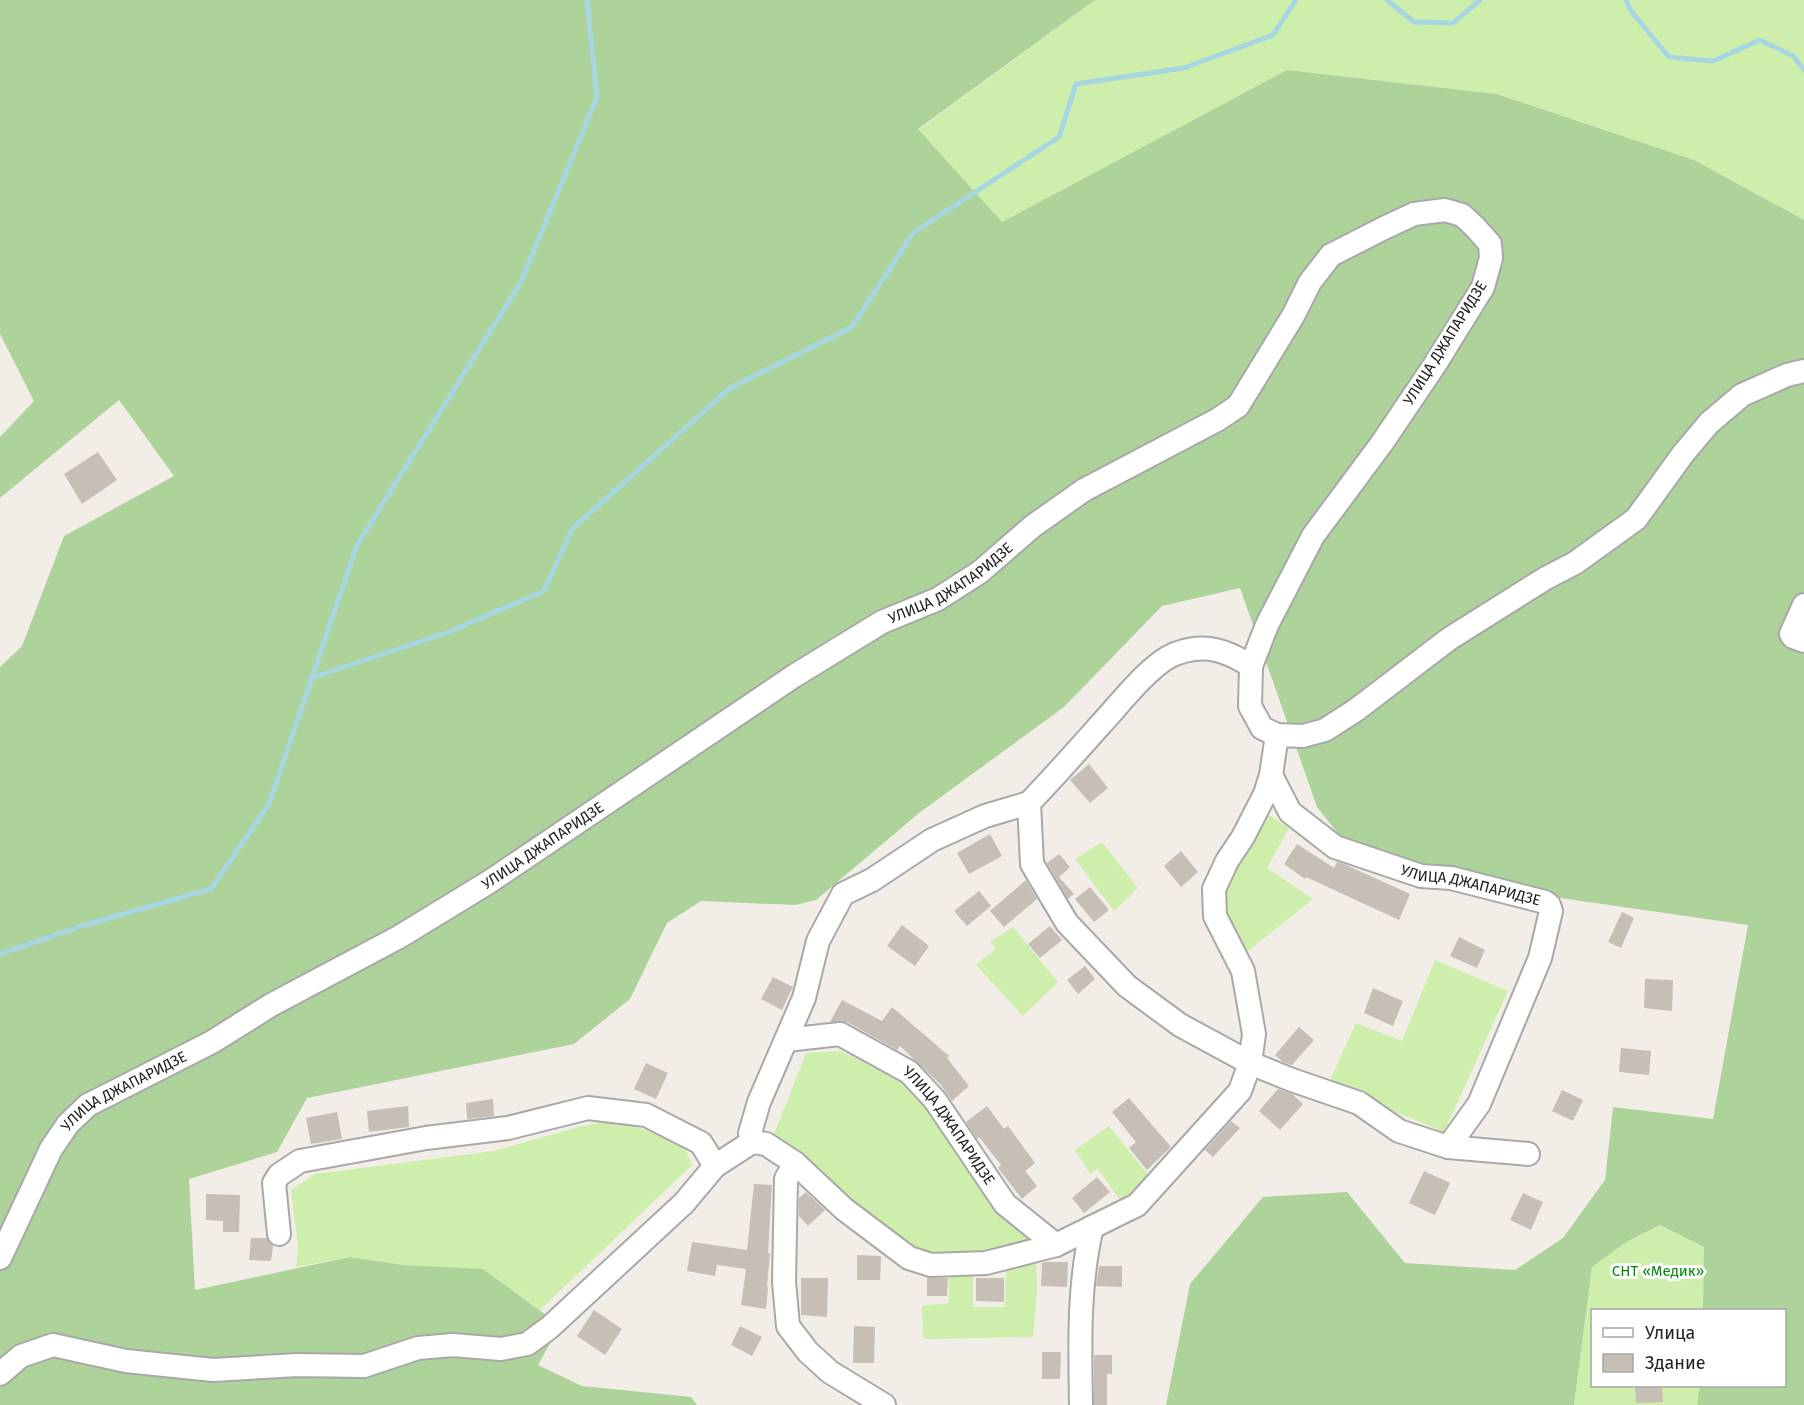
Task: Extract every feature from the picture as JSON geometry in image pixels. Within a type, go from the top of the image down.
[{"type":"street","name":"УЛИЦА ДЖАПАРИДЗЕ","points":[[0,1258],[51,1149],[68,1124],[88,1105],[212,1042],[271,1005],[399,937],[479,888],[794,676],[882,622],[938,599],[980,572],[1033,526],[1084,490],[1217,420],[1238,406],[1293,316],[1310,282],[1331,255],[1414,214],[1445,210],[1462,215],[1490,244],[1491,258],[1484,287],[1382,443],[1313,536],[1267,625],[1251,666],[1250,706],[1262,728],[1277,735]]},
{"type":"street","points":[[0,1374],[21,1356],[53,1345],[126,1361],[213,1370],[298,1365],[364,1366],[418,1348],[453,1344],[501,1349],[527,1344],[549,1328],[684,1203],[715,1166],[752,1142],[766,1144],[795,1163],[844,1209],[909,1258],[931,1265],[986,1263],[1056,1245],[1137,1205],[1240,1091],[1250,1063],[1254,1034],[1243,971],[1215,916],[1214,890],[1227,861],[1243,837],[1265,794],[1271,775],[1277,735],[1304,736],[1325,730],[1356,710],[1449,639],[1593,551],[1636,519],[1683,454],[1709,423],[1742,395],[1804,370]]},
{"type":"street","points":[[1804,605],[1791,634],[1793,638],[1804,641]]},
{"type":"street","points":[[752,1142],[750,1133],[759,1102],[804,998],[818,941],[843,894],[872,880],[932,840],[985,816],[1029,803],[1148,672],[1176,653],[1214,648],[1235,656],[1251,666]]},
{"type":"street","name":"УЛИЦА ДЖАПАРИДЗЕ","points":[[1271,775],[1290,812],[1335,847],[1421,876],[1451,878],[1545,902],[1549,905],[1551,911],[1540,958],[1479,1104],[1448,1147]]},
{"type":"street","points":[[1029,803],[1032,864],[1067,923],[1127,986],[1180,1025],[1250,1063],[1359,1103],[1399,1131],[1448,1147],[1528,1154]]},
{"type":"street","name":"УЛИЦА ДЖАПАРИДЗЕ","points":[[786,1040],[840,1034],[909,1072],[935,1100],[1005,1204],[1056,1245]]},
{"type":"street","points":[[279,1234],[274,1184],[279,1174],[300,1161],[426,1138],[508,1128],[588,1108],[646,1115],[702,1143],[715,1166]]},
{"type":"street","points":[[795,1163],[786,1179],[784,1282],[788,1326],[808,1352],[830,1372],[884,1405]]},
{"type":"street","points":[[1081,1405],[1079,1317],[1085,1257],[1092,1227]]},
{"type":"green space","points":[[0,0],[1095,0],[918,129],[1002,222],[1287,70],[1497,94],[1694,160],[1804,220],[1804,1405],[1697,1405],[1700,1387],[1786,1387],[1786,1309],[1703,1309],[1704,1247],[1660,1225],[1628,1241],[1592,1267],[1574,1405],[1166,1405],[1190,1284],[1263,1197],[1347,1192],[1405,1263],[1515,1270],[1563,1238],[1605,1180],[1613,1107],[1713,1119],[1748,925],[1457,883],[1340,836],[1317,807],[1240,588],[1162,606],[1064,707],[919,813],[816,900],[795,905],[701,901],[667,923],[630,999],[574,1044],[307,1098],[277,1152],[189,1179],[195,1290],[350,1257],[403,1265],[483,1269],[560,1325],[538,1365],[582,1386],[691,1397],[697,1405],[0,1405],[0,667],[22,646],[64,536],[174,476],[119,400],[0,498],[0,437],[34,401],[0,334]]},
{"type":"green space","points":[[1095,0],[1804,0],[1804,220],[1694,160],[1498,94],[1287,70],[1002,222],[918,130]]},
{"type":"green space","points":[[1266,813],[1289,828],[1267,868],[1313,899],[1247,952],[1224,917],[1227,884]]},
{"type":"green space","points":[[1102,842],[1138,888],[1114,911],[1075,859]]},
{"type":"green space","points":[[1013,927],[1058,982],[1023,1016],[976,965],[996,949],[990,942]]},
{"type":"green space","points":[[1435,960],[1508,991],[1444,1132],[1379,1105],[1330,1080],[1356,1023],[1402,1041]]},
{"type":"green space","points":[[840,1051],[903,1080],[1037,1243],[980,1255],[925,1258],[905,1246],[773,1137],[806,1053]]},
{"type":"green space","points":[[618,1120],[684,1145],[692,1165],[540,1310],[514,1291],[403,1265],[350,1257],[296,1267],[298,1247],[291,1190],[315,1174],[494,1151],[582,1126]]},
{"type":"green space","points":[[1109,1126],[1153,1181],[1124,1206],[1098,1169],[1090,1174],[1075,1150]]},
{"type":"green space","name":"СНТ «Медик»","points":[[1660,1225],[1704,1247],[1703,1309],[1591,1309],[1591,1387],[1700,1387],[1697,1405],[1574,1405],[1592,1267],[1628,1241]]},
{"type":"green space","points":[[1036,1256],[1037,1292],[1033,1337],[923,1339],[922,1306],[949,1303],[949,1269],[973,1269],[973,1307],[1005,1307],[1006,1263]]},
{"type":"building","points":[[98,452],[117,480],[82,504],[64,474]]},
{"type":"building","points":[[1089,764],[1108,788],[1090,803],[1070,780]]},
{"type":"building","points":[[990,834],[1002,856],[969,874],[957,853]]},
{"type":"building","points":[[1297,844],[1334,868],[1337,862],[1344,864],[1410,894],[1399,920],[1306,877],[1305,879],[1284,864]]},
{"type":"building","points":[[1181,851],[1198,872],[1181,887],[1164,866]]},
{"type":"building","points":[[1059,854],[1070,867],[1059,877],[1074,894],[1068,899],[1047,863]]},
{"type":"building","points":[[1026,880],[1037,899],[1004,927],[990,911]]},
{"type":"building","points":[[1090,887],[1109,910],[1094,922],[1075,899]]},
{"type":"building","points":[[979,891],[991,906],[967,926],[954,911]]},
{"type":"building","points":[[1622,912],[1634,918],[1621,948],[1608,942]]},
{"type":"building","points":[[902,925],[929,946],[915,966],[887,946]]},
{"type":"building","points":[[1050,926],[1062,940],[1040,958],[1028,944]]},
{"type":"building","points":[[1459,937],[1485,950],[1477,968],[1450,956]]},
{"type":"building","points":[[1085,966],[1095,979],[1078,994],[1067,980]]},
{"type":"building","points":[[773,977],[793,987],[782,1010],[761,999]]},
{"type":"building","points":[[1645,979],[1673,980],[1672,1011],[1644,1008]]},
{"type":"building","points":[[1373,988],[1403,1001],[1393,1026],[1364,1013]]},
{"type":"building","points":[[842,1000],[882,1021],[892,1007],[949,1056],[947,1058],[969,1086],[952,1101],[940,1084],[900,1046],[897,1050],[847,1022],[830,1022]]},
{"type":"building","points":[[1299,1027],[1314,1040],[1292,1065],[1283,1062],[1275,1055]]},
{"type":"building","points":[[1621,1048],[1651,1051],[1649,1075],[1619,1072]]},
{"type":"building","points":[[646,1063],[668,1073],[656,1099],[634,1089]]},
{"type":"building","points":[[1278,1089],[1292,1094],[1303,1104],[1280,1130],[1259,1111]]},
{"type":"building","points":[[1562,1090],[1583,1100],[1573,1121],[1552,1111]]},
{"type":"building","points":[[1129,1098],[1171,1147],[1147,1170],[1129,1148],[1136,1142],[1112,1112]]},
{"type":"building","points":[[493,1099],[494,1116],[467,1119],[466,1103]]},
{"type":"building","points":[[408,1106],[409,1127],[369,1132],[367,1111]]},
{"type":"building","points":[[987,1106],[1004,1129],[1008,1126],[1035,1163],[1025,1171],[1037,1186],[1022,1199],[998,1168],[1001,1165],[979,1137],[977,1139],[966,1122]]},
{"type":"building","points":[[337,1112],[342,1139],[311,1144],[306,1118]]},
{"type":"building","points":[[1231,1121],[1240,1128],[1213,1157],[1205,1150]]},
{"type":"building","points":[[1424,1171],[1450,1183],[1435,1215],[1409,1203]]},
{"type":"building","points":[[1097,1177],[1110,1192],[1084,1213],[1072,1198]]},
{"type":"building","points":[[754,1184],[772,1185],[766,1309],[741,1305],[746,1269],[717,1265],[715,1276],[687,1271],[692,1242],[747,1250]]},
{"type":"building","points":[[806,1192],[825,1210],[808,1226],[799,1216],[799,1198]]},
{"type":"building","points":[[1523,1193],[1543,1202],[1531,1230],[1510,1220]]},
{"type":"building","points":[[206,1194],[240,1195],[239,1232],[223,1232],[223,1221],[206,1220]]},
{"type":"building","points":[[251,1238],[267,1238],[273,1246],[271,1261],[249,1260]]},
{"type":"building","points":[[857,1255],[881,1256],[880,1280],[857,1280]]},
{"type":"building","points":[[1068,1262],[1067,1287],[1041,1286],[1042,1263]]},
{"type":"building","points":[[1099,1266],[1122,1266],[1122,1287],[1096,1286]]},
{"type":"building","points":[[801,1278],[828,1278],[827,1317],[801,1315]]},
{"type":"building","points":[[927,1278],[948,1278],[947,1296],[927,1296]]},
{"type":"building","points":[[976,1278],[1004,1278],[1004,1302],[976,1301]]},
{"type":"building","points":[[594,1310],[622,1329],[605,1355],[577,1336]]},
{"type":"building","points":[[740,1326],[762,1337],[752,1356],[731,1345]]},
{"type":"building","points":[[854,1326],[875,1327],[874,1363],[853,1363]]},
{"type":"building","points":[[1042,1352],[1061,1352],[1060,1379],[1042,1379]]},
{"type":"building","points":[[1094,1355],[1112,1355],[1112,1374],[1107,1374],[1107,1405],[1094,1405]]},
{"type":"building","points":[[1635,1387],[1662,1387],[1663,1402],[1636,1403]]},
{"type":"waterway","points":[[0,954],[85,925],[211,889],[269,804],[357,545],[521,282],[597,97],[587,0]]},
{"type":"waterway","points":[[312,678],[446,633],[544,591],[572,529],[730,388],[852,327],[913,233],[1059,137],[1076,84],[1184,68],[1273,35],[1296,0]]},
{"type":"waterway","points":[[1387,0],[1414,22],[1453,23],[1480,0]]},
{"type":"waterway","points":[[1626,0],[1631,11],[1669,57],[1713,61],[1760,40],[1793,56],[1804,70]]}]
